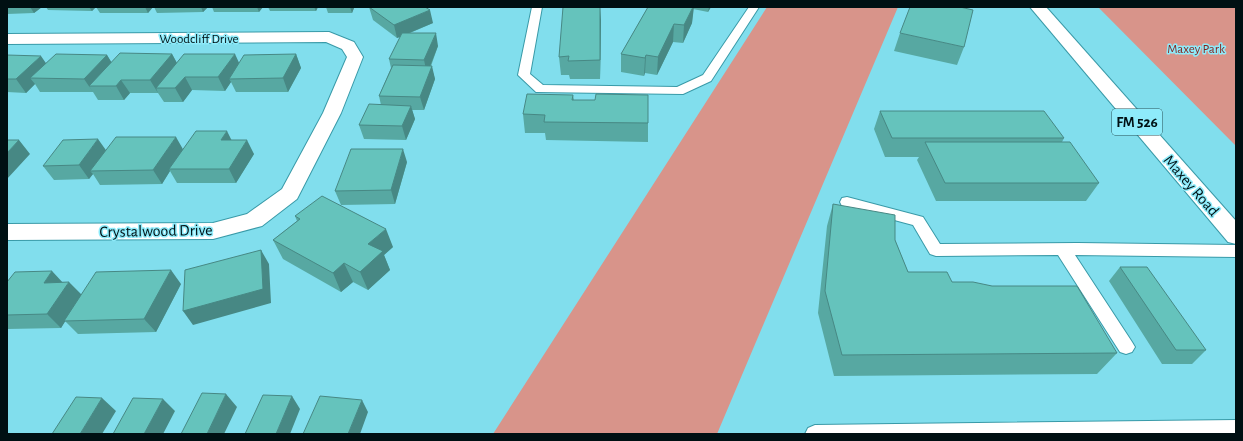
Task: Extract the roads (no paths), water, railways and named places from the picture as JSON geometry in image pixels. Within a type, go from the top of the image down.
[{"type":"street","name":"Maxey Road","points":[[1038,7],[1236,236]]},
{"type":"street","name":"Woodcliff Drive","points":[[7,39],[329,38],[348,46],[355,57],[345,83]]},
{"type":"street","name":"Crystalwood Drive","points":[[7,232],[213,231],[254,220],[290,194],[332,113],[345,83]]},
{"type":"lane","points":[[537,7],[524,75],[540,89],[679,91],[707,78],[754,7]]},
{"type":"lane","points":[[847,202],[918,221],[936,250],[1236,251]]},
{"type":"lane","points":[[1064,250],[1126,347]]},
{"type":"lane","points":[[815,434],[1236,429]]},
{"type":"park label","name":"Maxey Park","points":[[1196,48]]}]
